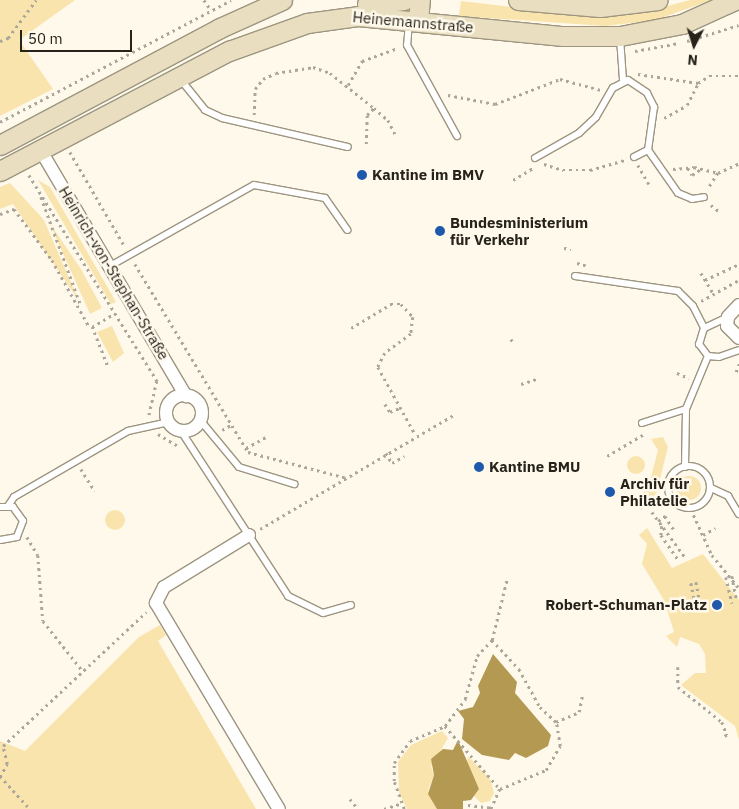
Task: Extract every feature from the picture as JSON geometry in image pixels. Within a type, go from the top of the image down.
[{"type":"main road","points":[[0,145],[220,28],[282,0]]},
{"type":"main road","points":[[263,36],[307,12],[404,0]]},
{"type":"main road","points":[[414,20],[420,0]]},
{"type":"main road","points":[[518,0],[605,4],[658,0]]},
{"type":"main road","name":"Heinemannstraße","points":[[0,170],[41,151],[178,77],[263,36],[332,18],[414,20],[620,44],[682,24],[735,0]]},
{"type":"main road","points":[[28,129],[41,151]]},
{"type":"street","name":"Heinrich-von-Stephan-Straße","points":[[41,151],[186,396],[198,402],[200,420]]},
{"type":"street","points":[[739,305],[728,317],[727,326],[739,338]]},
{"type":"street","points":[[186,396],[168,406],[169,422],[180,431],[192,429],[200,420]]},
{"type":"street","points":[[249,535],[164,587],[156,603],[279,809]]},
{"type":"lane","points":[[414,20],[406,44],[457,136]]},
{"type":"lane","points":[[620,44],[626,80],[647,93],[654,107],[653,127],[648,150]]},
{"type":"lane","points":[[178,77],[205,110],[259,127],[348,148]]},
{"type":"lane","points":[[534,158],[585,128],[596,117],[613,88],[626,80]]},
{"type":"lane","points":[[634,157],[648,150]]},
{"type":"lane","points":[[648,150],[664,170],[678,193],[692,199],[704,197]]},
{"type":"lane","points":[[110,266],[254,185],[325,198],[347,230]]},
{"type":"lane","points":[[575,276],[678,291],[693,306],[704,328]]},
{"type":"lane","points":[[708,356],[698,344],[704,328],[728,317]]},
{"type":"lane","points":[[708,356],[730,356],[739,350]]},
{"type":"lane","points":[[685,467],[686,409],[708,356]]},
{"type":"lane","points":[[642,422],[686,409]]},
{"type":"lane","points":[[200,420],[239,467],[294,484]]},
{"type":"lane","points":[[8,506],[14,497],[128,431],[169,422]]},
{"type":"lane","points":[[180,431],[288,596],[323,613],[351,605]]},
{"type":"lane","points":[[685,467],[705,474],[710,488],[705,502],[691,509],[678,505],[668,487],[673,474],[685,467]]},
{"type":"lane","points":[[710,488],[728,496],[739,514]]},
{"type":"lane","points":[[0,507],[8,506],[22,515],[21,532],[12,540],[0,540]]},
{"type":"path","points":[[0,41],[8,38],[36,0]]},
{"type":"path","points":[[204,0],[211,10]]},
{"type":"path","points":[[0,122],[230,0]]},
{"type":"path","points":[[620,44],[656,49],[739,25]]},
{"type":"path","points":[[348,85],[362,61],[377,52],[398,48],[412,55]]},
{"type":"path","points":[[259,127],[254,114],[255,88],[276,73],[313,67],[348,85],[388,120],[395,134]]},
{"type":"path","points":[[626,80],[642,73],[698,83],[718,74],[739,76]]},
{"type":"path","points":[[430,87],[477,104],[495,104],[560,79],[584,88],[613,88]]},
{"type":"path","points":[[653,127],[687,105],[698,83]]},
{"type":"path","points":[[366,144],[367,115],[374,108]]},
{"type":"path","points":[[75,149],[71,153],[246,448],[347,478]]},
{"type":"path","points":[[513,180],[541,163],[563,170],[590,170],[634,157]]},
{"type":"path","points":[[704,197],[718,173],[739,163]]},
{"type":"path","points":[[639,166],[649,184]]},
{"type":"path","points":[[688,168],[692,175],[701,169]]},
{"type":"path","points":[[664,170],[688,168],[718,173]]},
{"type":"path","points":[[30,176],[157,381],[149,415],[152,426]]},
{"type":"path","points":[[40,194],[82,310],[106,365]]},
{"type":"path","points":[[0,214],[14,208],[82,310]]},
{"type":"path","points":[[564,248],[571,249]]},
{"type":"path","points":[[705,280],[739,264]]},
{"type":"path","points":[[701,273],[714,294]]},
{"type":"path","points":[[693,306],[739,280]]},
{"type":"path","points":[[351,328],[391,304],[401,304],[413,317],[411,334],[379,359],[381,375],[416,434]]},
{"type":"path","points":[[91,328],[114,314]]},
{"type":"path","points":[[511,339],[514,344]]},
{"type":"path","points":[[736,372],[739,364]]},
{"type":"path","points":[[521,384],[539,378]]},
{"type":"path","points":[[385,404],[390,412],[400,408]]},
{"type":"path","points":[[249,535],[347,478],[416,434],[455,414]]},
{"type":"path","points":[[607,456],[646,433]]},
{"type":"path","points":[[246,448],[266,437]]},
{"type":"path","points":[[386,453],[392,463],[404,456]]},
{"type":"path","points":[[77,462],[95,490]]},
{"type":"path","points":[[691,509],[712,555],[739,588]]},
{"type":"path","points":[[652,512],[685,557]]},
{"type":"path","points":[[658,520],[665,516],[674,530]]},
{"type":"path","points":[[662,526],[661,535],[678,561]]},
{"type":"path","points":[[703,535],[716,528]]},
{"type":"path","points":[[21,532],[38,555],[43,621],[82,670]]},
{"type":"path","points":[[726,576],[732,602]]},
{"type":"path","points":[[732,576],[737,602]]},
{"type":"path","points":[[404,809],[399,803],[394,763],[403,748],[445,726],[464,700],[477,656],[492,640],[507,579]]},
{"type":"path","points":[[696,582],[701,607]]},
{"type":"path","points":[[691,583],[696,608]]},
{"type":"path","points":[[30,809],[0,777],[7,764],[2,746],[156,603]]},
{"type":"path","points":[[468,805],[491,809],[500,789],[546,770],[560,746],[556,722],[492,640]]},
{"type":"path","points":[[678,667],[678,687],[722,722],[727,735],[722,738]]},
{"type":"path","points":[[556,722],[579,712],[582,696]]},
{"type":"path","points":[[445,726],[461,739],[467,750],[500,789]]},
{"type":"path","points":[[350,799],[358,809]]},
{"type":"path","points":[[384,809],[399,803]]},
{"type":"shaded area","points":[[0,0],[75,0],[19,40],[53,89],[0,116]]},
{"type":"shaded area","points":[[690,0],[711,0],[656,20],[605,26],[459,16],[461,1],[590,16],[641,13]]},
{"type":"shaded area","points":[[38,180],[50,187],[116,302],[111,304]]},
{"type":"shaded area","points":[[10,183],[44,220],[79,301],[13,204],[0,209],[0,187]]},
{"type":"shaded area","points":[[49,222],[81,269],[102,308],[90,314]]},
{"type":"shaded area","points":[[112,326],[124,353],[113,362],[97,332]]},
{"type":"shaded area","points":[[663,437],[668,447],[656,495],[641,510],[636,497],[648,489],[658,450],[651,439]]},
{"type":"shaded area","points":[[636,456],[642,459],[645,465],[642,471],[636,474],[630,471],[627,465],[630,459]]},
{"type":"shaded area","points":[[689,476],[694,477],[700,483],[700,493],[694,499],[689,500],[684,499],[678,493],[677,488],[678,483],[684,477]]},
{"type":"shaded area","points":[[115,510],[122,513],[125,520],[122,527],[115,530],[108,527],[105,520],[108,513]]},
{"type":"shaded area","points":[[647,528],[672,568],[703,554],[739,600],[739,740],[735,726],[681,685],[695,673],[706,673],[705,654],[699,644],[680,637],[677,647],[666,636],[674,632],[664,600],[642,564],[647,544],[639,535]]},
{"type":"shaded area","points":[[160,625],[166,635],[158,641],[256,809],[0,809],[0,741],[25,751],[139,637]]},
{"type":"shaded area","points":[[493,654],[517,682],[515,693],[551,735],[548,746],[526,758],[515,753],[509,760],[482,755],[462,739],[464,719],[458,711],[473,707],[480,693],[478,686]]},
{"type":"shaded area","points":[[442,731],[448,738],[431,767],[434,775],[428,790],[437,809],[407,809],[399,792],[398,762],[411,745]]},
{"type":"shaded area","points":[[458,740],[479,789],[471,800],[463,801],[463,809],[437,809],[428,794],[434,775],[431,759],[443,749],[453,750]]},
{"type":"shaded area","points":[[468,756],[490,779],[494,793],[490,801],[481,803],[474,796],[477,786],[467,764]]},
{"type":"place","name":"Kantine im BMV","points":[[362,175]]},
{"type":"place","name":"Bundesministerium für Verkehr","points":[[440,231]]},
{"type":"place","name":"Kantine BMU","points":[[479,467]]},
{"type":"place","name":"Archiv für Philatelie","points":[[610,492]]},
{"type":"place","name":"Robert-Schuman-Platz","points":[[717,605]]}]
